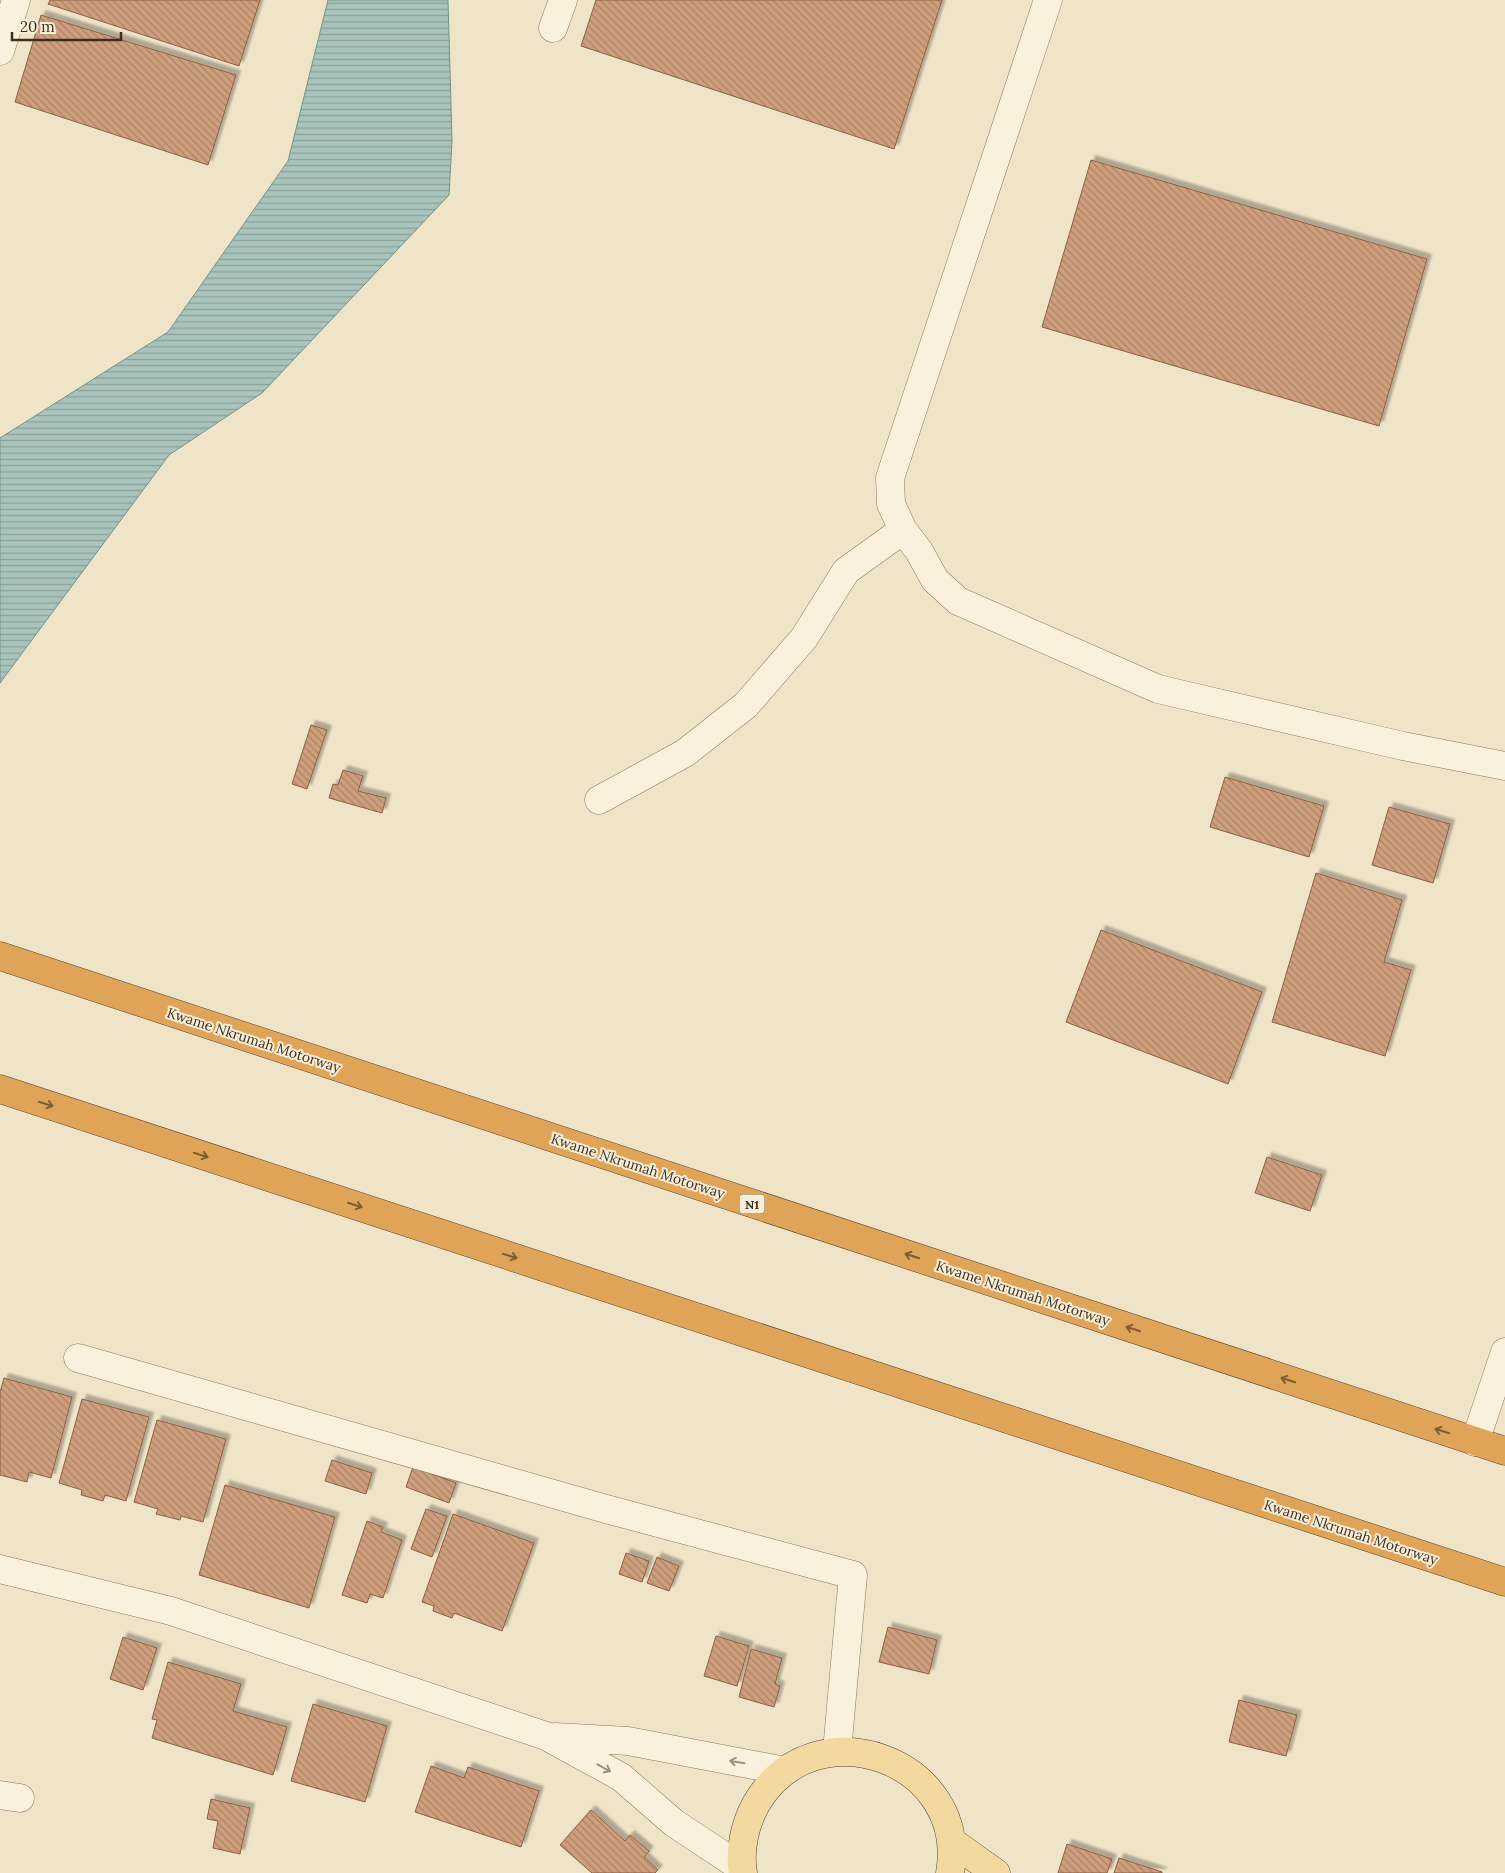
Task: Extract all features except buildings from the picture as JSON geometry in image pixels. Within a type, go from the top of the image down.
[{"type":"highway","name":"Kwame Nkrumah Motorway","points":[[0,956],[1505,1451]]},
{"type":"highway","name":"Kwame Nkrumah Motorway","points":[[0,1089],[1505,1582]]},
{"type":"main road","points":[[743,1871],[743,1841],[751,1814],[765,1790],[785,1771],[818,1755],[837,1751],[859,1752],[882,1757],[902,1767],[921,1781],[935,1798],[945,1819],[951,1841],[950,1873]]},
{"type":"main road","points":[[951,1841],[996,1873]]},
{"type":"street","points":[[0,51],[16,0]]},
{"type":"street","points":[[553,28],[563,0]]},
{"type":"street","points":[[1048,0],[890,478],[891,504],[903,530],[919,551],[935,580],[958,601],[1158,689],[1402,746],[1505,766]]},
{"type":"street","points":[[599,800],[685,753],[746,705],[804,638],[846,571],[903,530]]},
{"type":"street","points":[[1475,1442],[1505,1352]]},
{"type":"street","points":[[78,1358],[606,1509],[854,1575],[837,1751]]},
{"type":"street","points":[[0,1569],[171,1611],[546,1736],[622,1777],[674,1823],[743,1871]]},
{"type":"street","points":[[546,1736],[628,1741],[785,1771]]},
{"type":"water","points":[[328,0],[448,0],[452,141],[449,195],[262,393],[169,455],[0,683],[0,438],[168,332],[288,161]]}]
